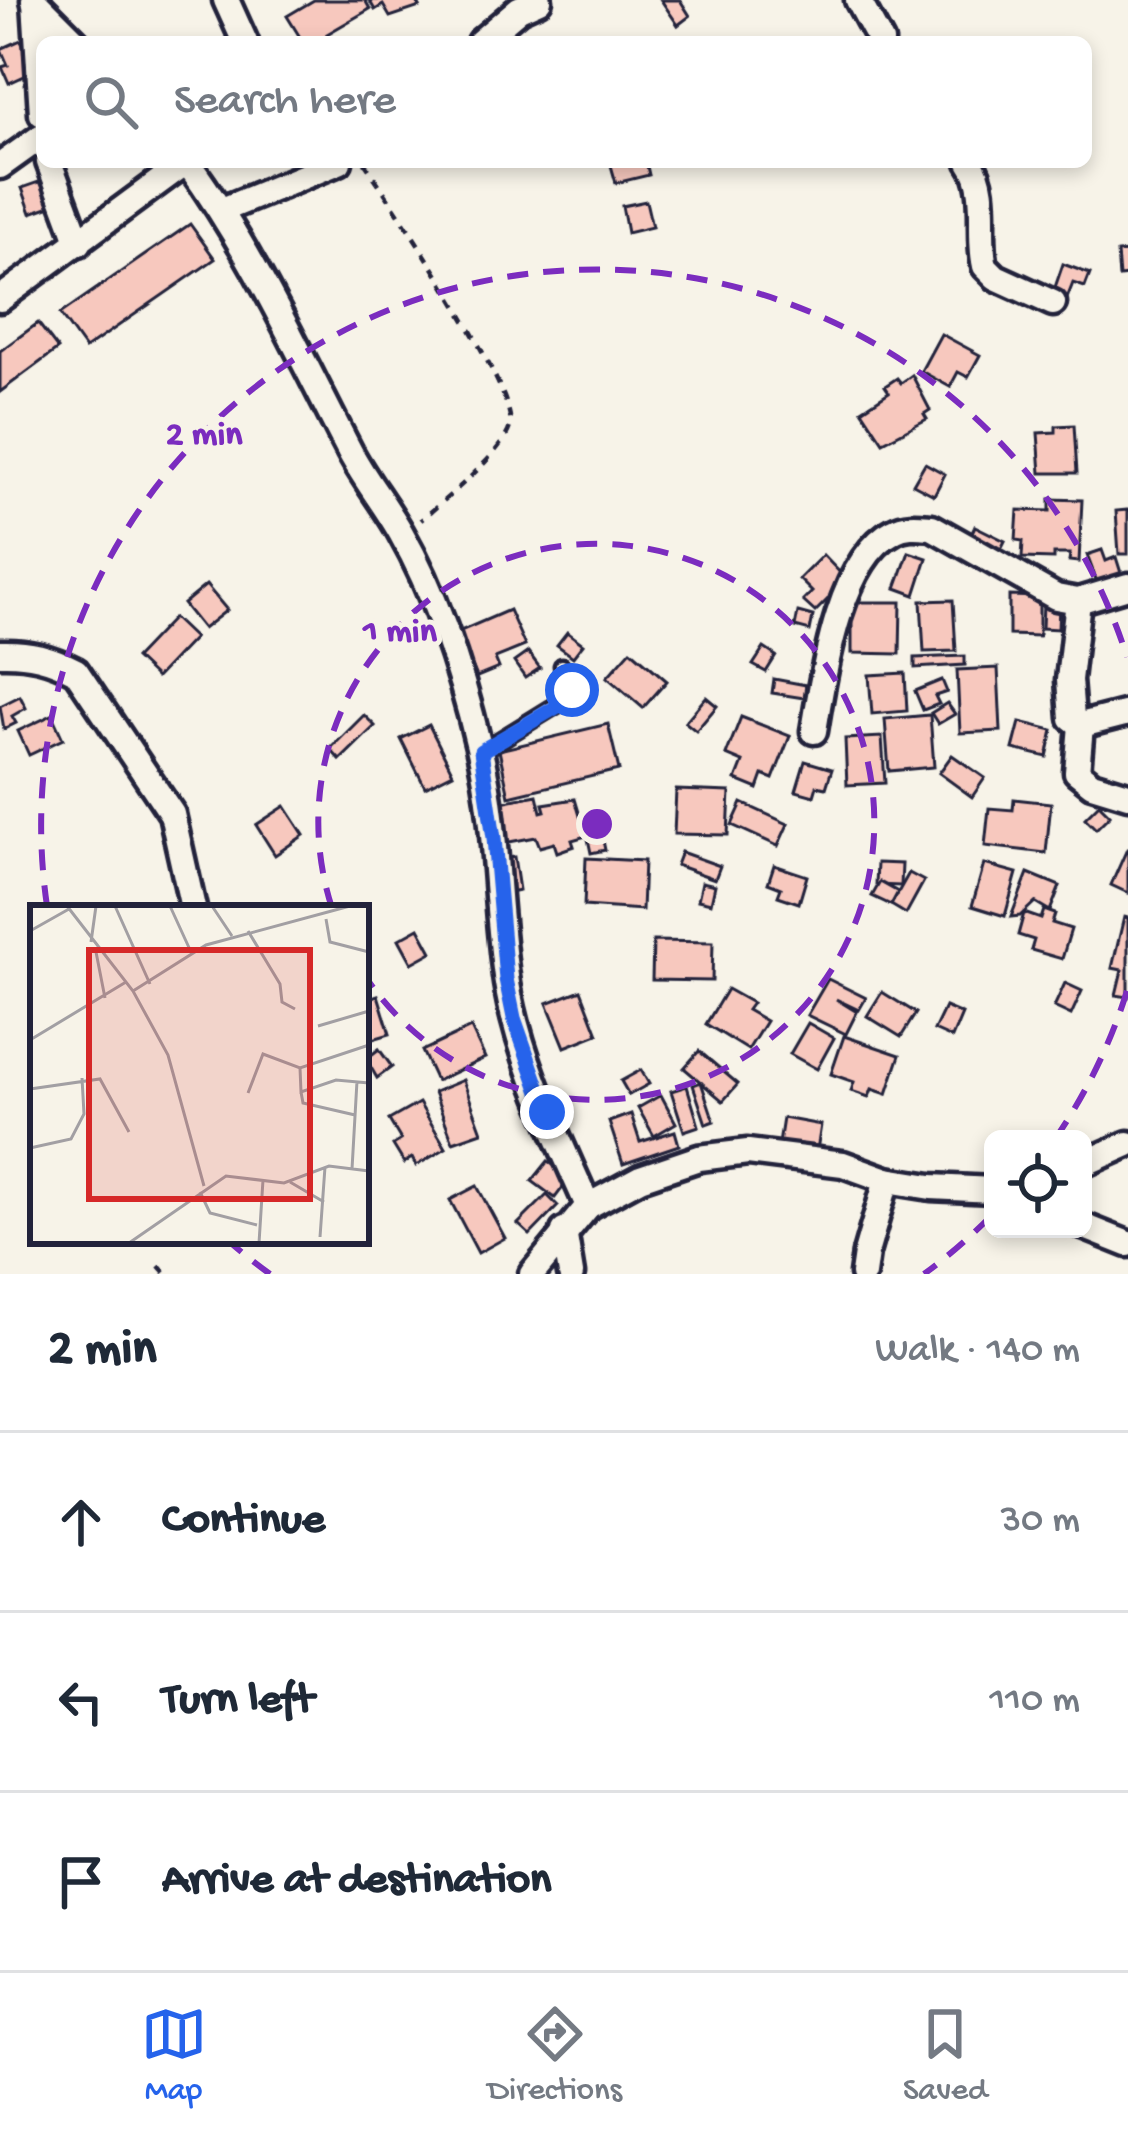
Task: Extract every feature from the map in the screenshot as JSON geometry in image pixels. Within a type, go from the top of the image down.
[{"type":"street","points":[[34,0],[70,36]]},
{"type":"street","points":[[34,0],[37,36]]},
{"type":"street","points":[[226,0],[242,36]]},
{"type":"street","points":[[858,0],[878,36]]},
{"type":"street","points":[[487,36],[524,3]]},
{"type":"street","points":[[0,166],[36,140]]},
{"type":"street","points":[[51,168],[79,243]]},
{"type":"street","points":[[0,299],[178,168]]},
{"type":"street","points":[[190,168],[222,210],[278,309],[351,454],[403,535],[432,598],[481,751],[514,1018],[547,1112],[588,1206]]},
{"type":"street","points":[[222,210],[309,168]]},
{"type":"street","points":[[974,168],[985,266],[997,278],[1052,303]]},
{"type":"street","points":[[814,730],[830,631],[872,550],[891,532],[909,526],[932,527],[1056,597],[1078,601],[1128,586]]},
{"type":"street","points":[[1078,601],[1070,680],[1072,718],[1081,725]]},
{"type":"street","points":[[0,653],[54,659],[76,671],[172,814],[193,905]]},
{"type":"street","points":[[1081,725],[1128,713]]},
{"type":"street","points":[[1081,725],[1077,772],[1092,784],[1128,795]]},
{"type":"street","points":[[1092,1161],[1128,1144]]},
{"type":"street","points":[[532,1274],[588,1206],[640,1178],[748,1152],[842,1164],[887,1180],[984,1189]]},
{"type":"street","points":[[863,1274],[887,1180]]},
{"type":"street","points":[[1092,1230],[1128,1244]]},
{"type":"street","points":[[564,1231],[571,1274]]},
{"type":"lane","points":[[481,751],[568,698],[570,679],[562,666]]},
{"type":"path","points":[[368,168],[473,335],[510,412],[510,428],[463,486],[403,535]]},
{"type":"path","points":[[159,1266],[166,1274]]},
{"type":"building","points":[[314,0],[365,0],[370,9],[328,36],[299,36],[287,16]]},
{"type":"building","points":[[369,0],[416,0],[420,7],[390,17],[383,5],[375,10]]},
{"type":"building","points":[[661,0],[680,0],[690,16],[678,25]]},
{"type":"building","points":[[21,40],[35,71],[9,83],[1,49]]},
{"type":"building","points":[[612,168],[647,168],[649,175],[616,183]]},
{"type":"building","points":[[42,181],[51,206],[31,213],[22,188]]},
{"type":"building","points":[[646,201],[652,227],[627,233],[622,206]]},
{"type":"building","points":[[190,224],[215,259],[85,349],[60,314]]},
{"type":"building","points":[[1128,252],[1128,276],[1119,277],[1117,253]]},
{"type":"building","points":[[1063,264],[1090,274],[1085,287],[1073,283],[1066,301],[1052,296]]},
{"type":"building","points":[[38,323],[58,349],[0,392],[0,351]]},
{"type":"building","points":[[941,334],[980,355],[968,377],[958,372],[950,387],[921,371]]},
{"type":"building","points":[[912,375],[930,410],[924,414],[927,419],[883,442],[862,410],[889,392],[885,386]]},
{"type":"building","points":[[1074,425],[1077,473],[1041,473],[1038,433]]},
{"type":"building","points":[[925,463],[945,474],[934,495],[913,484]]},
{"type":"building","points":[[1050,499],[1082,500],[1079,562],[1069,561],[1070,554],[1054,554],[1054,559],[1022,558],[1023,541],[1016,540],[1018,510],[1050,511]]},
{"type":"building","points":[[1128,510],[1128,554],[1119,554],[1116,511]]},
{"type":"building","points":[[975,526],[1005,541],[1000,551],[970,537]]},
{"type":"building","points":[[1102,550],[1106,561],[1116,557],[1121,573],[1097,582],[1087,555]]},
{"type":"building","points":[[909,552],[927,558],[915,595],[896,588]]},
{"type":"building","points":[[823,555],[847,580],[815,612],[803,601],[812,592],[799,579]]},
{"type":"building","points":[[206,585],[227,610],[203,629],[183,604]]},
{"type":"building","points":[[1009,596],[1039,597],[1039,636],[1009,635]]},
{"type":"building","points":[[953,600],[956,651],[924,652],[921,601]]},
{"type":"building","points":[[852,602],[901,602],[900,654],[852,653]]},
{"type":"building","points":[[1043,603],[1059,604],[1058,629],[1042,628]]},
{"type":"building","points":[[509,610],[525,646],[495,658],[499,668],[477,677],[458,632]]},
{"type":"building","points":[[798,612],[813,616],[810,631],[795,627]]},
{"type":"building","points":[[173,618],[194,638],[156,678],[135,658]]},
{"type":"building","points":[[567,632],[583,644],[573,657],[557,645]]},
{"type":"building","points":[[764,648],[776,656],[766,672],[753,665]]},
{"type":"building","points":[[631,650],[667,681],[643,708],[607,677]]},
{"type":"building","points":[[528,652],[540,668],[525,678],[514,662]]},
{"type":"building","points":[[965,656],[965,665],[915,668],[915,658]]},
{"type":"building","points":[[998,668],[1001,731],[960,733],[957,670]]},
{"type":"building","points":[[905,673],[907,711],[872,714],[869,675]]},
{"type":"building","points":[[774,679],[806,685],[804,698],[772,693]]},
{"type":"building","points":[[942,680],[947,692],[935,696],[939,704],[923,710],[915,691]]},
{"type":"building","points":[[20,696],[26,708],[12,716],[16,723],[4,729],[0,706]]},
{"type":"building","points":[[706,697],[717,706],[696,731],[685,722]]},
{"type":"building","points":[[947,703],[955,714],[938,724],[931,713]]},
{"type":"building","points":[[52,715],[63,739],[29,755],[18,731]]},
{"type":"building","points":[[364,715],[375,726],[340,760],[330,749]]},
{"type":"building","points":[[930,715],[934,767],[889,771],[885,719]]},
{"type":"building","points":[[741,717],[790,736],[773,779],[763,775],[758,789],[736,780],[743,762],[726,755]]},
{"type":"building","points":[[1020,722],[1053,730],[1047,757],[1013,749]]},
{"type":"building","points":[[608,724],[619,770],[509,796],[499,750]]},
{"type":"building","points":[[429,725],[453,773],[425,787],[401,739]]},
{"type":"building","points":[[882,737],[885,783],[847,785],[845,739]]},
{"type":"building","points":[[952,755],[985,778],[972,797],[939,773]]},
{"type":"building","points":[[805,761],[832,769],[826,788],[817,786],[814,796],[796,791]]},
{"type":"building","points":[[676,790],[730,792],[728,835],[674,834]]},
{"type":"building","points":[[537,795],[541,812],[545,811],[543,804],[575,799],[586,836],[557,852],[554,843],[540,847],[536,837],[504,843],[496,803]]},
{"type":"building","points":[[1014,799],[1051,803],[1046,853],[985,846],[989,808],[1013,810]]},
{"type":"building","points":[[742,803],[788,824],[778,846],[732,825]]},
{"type":"building","points":[[1099,804],[1110,815],[1096,829],[1085,818]]},
{"type":"building","points":[[285,806],[304,835],[275,855],[256,825]]},
{"type":"building","points":[[598,817],[605,850],[591,853],[584,820]]},
{"type":"building","points":[[1128,849],[1128,893],[1111,885]]},
{"type":"building","points":[[681,852],[720,866],[715,879],[676,865]]},
{"type":"building","points":[[514,857],[519,890],[509,892],[503,859]]},
{"type":"building","points":[[586,858],[644,861],[642,910],[584,906]]},
{"type":"building","points":[[877,863],[902,864],[901,886],[876,885]]},
{"type":"building","points":[[984,864],[1017,873],[1005,916],[972,906]]},
{"type":"building","points":[[774,865],[807,876],[799,903],[778,896],[781,888],[768,883]]},
{"type":"building","points":[[909,873],[924,881],[906,914],[891,905]]},
{"type":"building","points":[[1028,873],[1060,886],[1050,911],[1035,902],[1020,916],[1011,917]]},
{"type":"building","points":[[702,882],[715,885],[711,903],[698,900]]},
{"type":"building","points":[[880,882],[898,892],[891,905],[872,896]]},
{"type":"building","points":[[1044,910],[1055,914],[1052,923],[1071,929],[1062,959],[1031,950],[1034,940],[1018,935],[1024,913],[1041,919]]},
{"type":"building","points":[[1124,917],[1128,918],[1128,997],[1116,995],[1122,970],[1112,968]]},
{"type":"building","points":[[419,928],[432,952],[412,963],[399,939]]},
{"type":"building","points":[[653,941],[713,942],[712,981],[652,980]]},
{"type":"building","points":[[828,979],[866,998],[859,1010],[836,999],[857,1012],[846,1034],[807,1015]]},
{"type":"building","points":[[1065,983],[1082,991],[1071,1015],[1054,1007]]},
{"type":"building","points":[[727,989],[752,1003],[747,1010],[766,1021],[748,1050],[706,1024]]},
{"type":"building","points":[[581,990],[598,1034],[565,1047],[547,1003]]},
{"type":"building","points":[[882,992],[916,1013],[901,1037],[867,1016]]},
{"type":"building","points":[[378,995],[390,1034],[369,1040],[369,998]]},
{"type":"building","points":[[945,1007],[962,1014],[952,1038],[934,1030]]},
{"type":"building","points":[[808,1023],[834,1038],[817,1069],[790,1054]]},
{"type":"building","points":[[471,1028],[485,1058],[436,1081],[422,1051]]},
{"type":"building","points":[[844,1036],[900,1055],[887,1094],[872,1089],[869,1097],[851,1091],[854,1082],[831,1074]]},
{"type":"building","points":[[379,1049],[392,1067],[377,1078],[369,1057]]},
{"type":"building","points":[[699,1051],[738,1084],[723,1101],[684,1068]]},
{"type":"building","points":[[641,1070],[649,1084],[629,1095],[621,1081]]},
{"type":"building","points":[[463,1080],[482,1132],[453,1142],[434,1092]]},
{"type":"building","points":[[701,1082],[714,1121],[706,1124],[693,1085]]},
{"type":"building","points":[[687,1086],[699,1126],[684,1131],[671,1091]]},
{"type":"building","points":[[661,1095],[676,1123],[654,1136],[638,1108]]},
{"type":"building","points":[[419,1103],[446,1148],[416,1166],[412,1158],[404,1163],[393,1145],[401,1140],[389,1120]]},
{"type":"building","points":[[631,1114],[640,1142],[675,1131],[679,1145],[623,1164],[609,1122]]},
{"type":"building","points":[[783,1118],[821,1125],[817,1150],[779,1144]]},
{"type":"building","points":[[548,1161],[570,1178],[555,1198],[532,1181]]},
{"type":"building","points":[[477,1186],[505,1238],[478,1253],[450,1200]]},
{"type":"building","points":[[547,1195],[558,1206],[530,1235],[518,1224]]},
{"type":"route","points":[[547,1112],[514,1018],[506,979],[481,751],[558,706],[572,690]]}]
